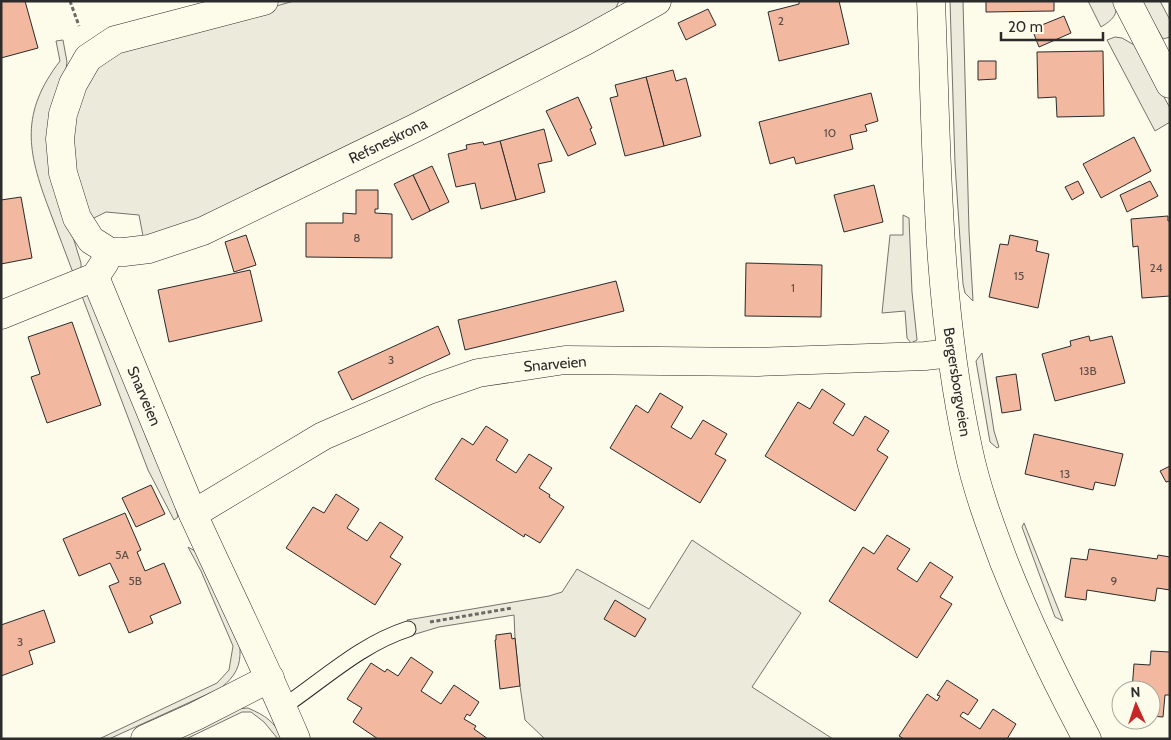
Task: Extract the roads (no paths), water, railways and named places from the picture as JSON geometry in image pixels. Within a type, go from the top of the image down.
[{"type":"street","points":[[1,314],[95,277],[110,252],[91,240],[77,218],[63,173],[60,139],[63,114],[73,84],[88,58],[115,40],[264,1]]},
{"type":"street","name":"Refsneskrona","points":[[110,252],[149,249],[203,231],[415,128],[585,41],[656,1]]},
{"type":"street","name":"Bergersborgveien","points":[[931,1],[942,269],[951,353],[968,449],[989,523],[1023,609],[1061,690],[1087,739]]},
{"type":"street","points":[[1127,1],[1170,84]]},
{"type":"street","name":"Snarveien","points":[[95,277],[212,558],[270,678],[296,739]]},
{"type":"street","name":"Snarveien","points":[[193,514],[323,436],[429,390],[478,374],[565,360],[758,362],[925,356],[951,353]]},
{"type":"street","points":[[145,739],[196,716],[270,678]]},
{"type":"lane","points":[[283,707],[362,650],[390,635],[408,629]]}]
